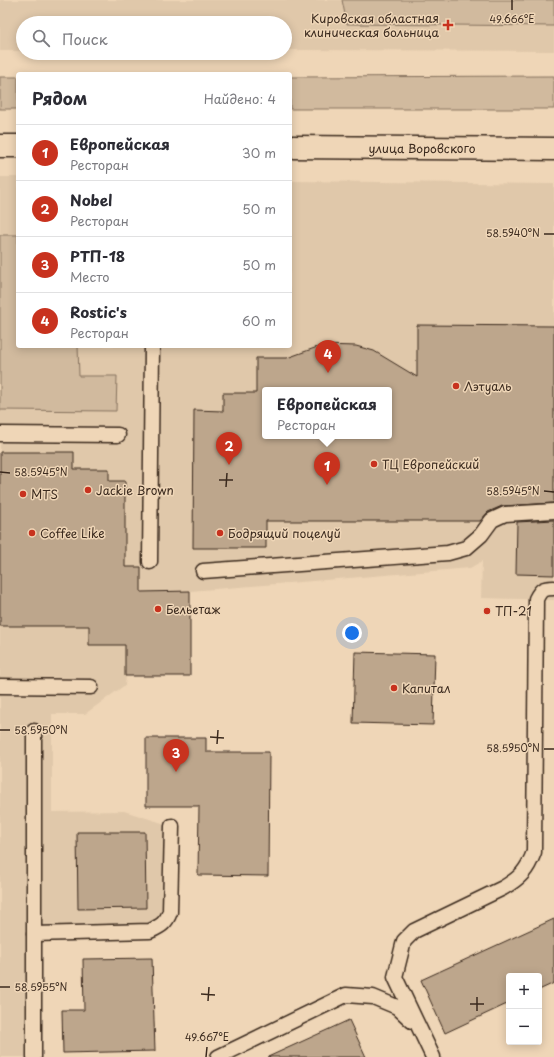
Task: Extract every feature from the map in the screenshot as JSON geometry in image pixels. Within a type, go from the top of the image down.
[{"type":"main road","points":[[0,146],[16,146]]},
{"type":"main road","name":"улица Воровского","points":[[292,147],[554,149]]},
{"type":"lane","points":[[150,562],[152,348]]},
{"type":"lane","points":[[0,434],[118,435]]},
{"type":"lane","points":[[203,571],[448,553],[466,548],[481,535],[492,520],[505,514],[554,512]]},
{"type":"lane","points":[[433,1057],[395,977],[404,941],[414,930],[514,882],[522,875],[530,864],[534,852],[536,599],[539,593],[545,588],[554,588]]},
{"type":"lane","points":[[0,686],[91,687]]},
{"type":"lane","points":[[34,731],[34,1057]]},
{"type":"lane","points":[[34,934],[150,931],[159,927],[167,920],[170,912],[172,826]]},
{"type":"lane","points":[[218,1057],[346,995],[373,997],[397,1007],[418,1027]]},
{"type":"shaded area","points":[[0,0],[554,0],[554,51],[292,50],[292,16],[16,16],[16,51],[0,51]]},
{"type":"shaded area","points":[[342,0],[554,0],[554,26],[347,24]]},
{"type":"shaded area","points":[[554,76],[554,109],[292,109],[292,77]]},
{"type":"shaded area","points":[[0,77],[16,77],[16,109],[0,109]]},
{"type":"shaded area","points":[[0,177],[16,177],[16,348],[292,348],[292,181],[554,184],[554,600],[481,598],[482,561],[470,568],[190,591],[190,676],[126,676],[125,685],[85,714],[52,714],[52,812],[124,811],[172,826],[170,912],[159,927],[35,934],[34,1057],[0,1057]]},
{"type":"shaded area","points":[[0,235],[16,235],[16,348],[78,348],[79,376],[117,376],[116,411],[0,410]]},
{"type":"building","name":"ТЦ Европейский","points":[[417,325],[554,326],[554,503],[502,506],[488,512],[480,521],[266,521],[266,548],[193,548],[194,410],[223,411],[223,393],[256,393],[256,358],[287,358],[323,345],[356,346],[374,351],[417,377]]},
{"type":"building","points":[[0,452],[74,452],[74,469],[109,469],[109,481],[125,481],[125,567],[141,567],[141,592],[190,591],[190,676],[125,676],[125,645],[89,645],[89,626],[0,626]]},
{"type":"building","points":[[554,520],[554,575],[516,574],[517,522]]},
{"type":"building","name":"Капитал","points":[[355,652],[435,654],[433,725],[353,723]]},
{"type":"building","points":[[146,738],[206,738],[206,752],[269,752],[268,876],[198,875],[199,806],[146,806]]},
{"type":"building","points":[[77,832],[145,832],[146,908],[78,909]]},
{"type":"building","points":[[554,919],[554,983],[542,989],[542,973],[506,973],[506,1004],[445,1033],[421,980]]},
{"type":"building","points":[[152,958],[155,1051],[63,1053],[62,1010],[84,1010],[83,959]]},
{"type":"building","points":[[349,1020],[366,1057],[268,1057]]},
{"type":"place","name":"Кировская областная клиническая больница","points":[[448,25]]},
{"type":"place","name":"Rostiс's","points":[[328,373]]},
{"type":"place","name":"Лэтуаль","points":[[456,386]]},
{"type":"place","name":"ТЦ Европейский","points":[[374,464]]},
{"type":"place","name":"Nobel","points":[[229,465]]},
{"type":"place","name":"Европейская","points":[[327,485]]},
{"type":"place","name":"Jackie Brown","points":[[88,490]]},
{"type":"place","name":"MTS","points":[[23,494]]},
{"type":"place","name":"Coffee Like","points":[[32,533]]},
{"type":"place","name":"Бодрящий поцелуй","points":[[220,533]]},
{"type":"place","name":"Бельетаж","points":[[158,609]]},
{"type":"place","name":"ТП-21","points":[[487,611]]},
{"type":"place","name":"Капитал","points":[[394,688]]},
{"type":"place","name":"РТП-18","points":[[176,772]]}]
